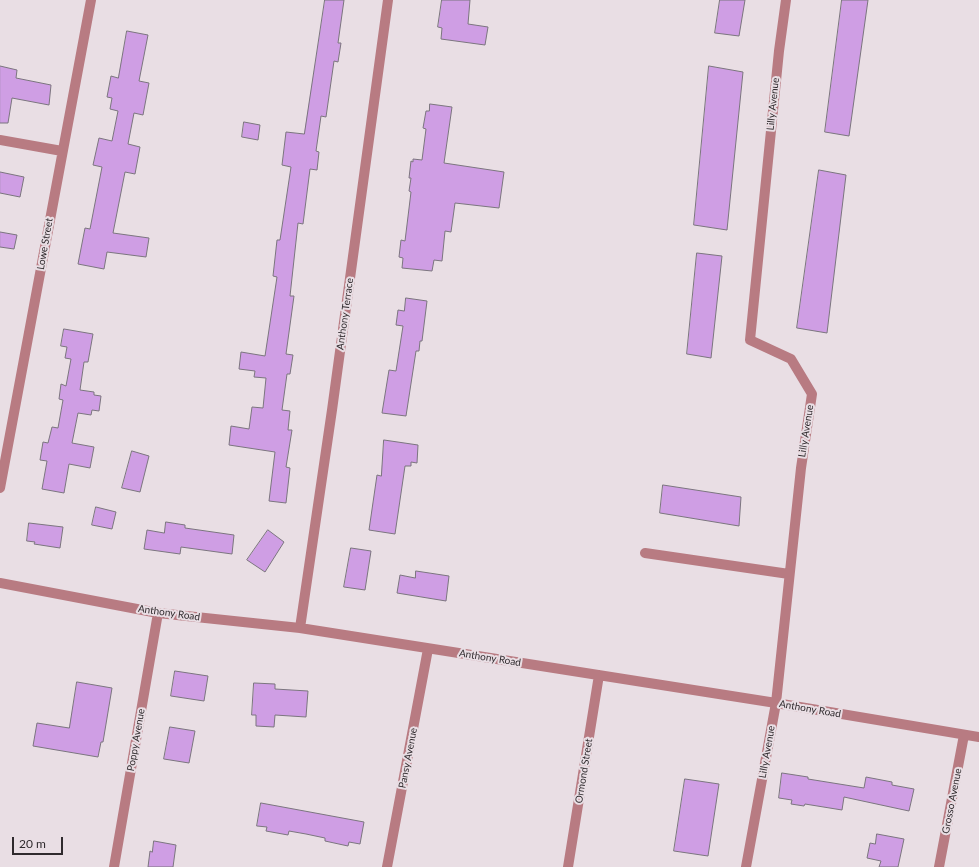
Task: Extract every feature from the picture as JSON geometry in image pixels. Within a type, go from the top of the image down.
[{"type":"street","name":"Lowe Street","points":[[0,488],[90,0]]},
{"type":"street","name":"Anthony Terrace","points":[[300,628],[332,410],[388,0]]},
{"type":"street","name":"Lilly Avenue","points":[[746,867],[776,703],[801,468],[812,394],[791,359],[750,340],[778,51],[786,0]]},
{"type":"street","points":[[0,140],[62,151]]},
{"type":"street","points":[[645,553],[789,574]]},
{"type":"street","name":"Anthony Road","points":[[0,583],[158,613],[300,628],[776,703],[979,737]]},
{"type":"street","name":"Poppy Avenue","points":[[114,867],[158,613]]},
{"type":"street","name":"Pansy Avenue","points":[[387,867],[428,649]]},
{"type":"street","name":"Ormond Street","points":[[568,867],[599,675]]},
{"type":"street","name":"Grosso Avenue","points":[[939,867],[964,735]]},
{"type":"building","points":[[325,0],[344,0],[338,43],[341,43],[338,62],[334,61],[326,117],[321,116],[316,151],[319,152],[317,170],[310,169],[303,224],[298,223],[290,296],[294,296],[286,354],[293,355],[290,374],[287,374],[282,410],[290,411],[288,430],[292,430],[286,467],[290,468],[286,503],[269,501],[275,452],[229,445],[231,426],[249,429],[252,407],[263,408],[266,378],[254,377],[255,371],[239,369],[241,352],[265,356],[277,277],[273,276],[277,240],[280,240],[291,167],[282,165],[286,132],[304,134]]},
{"type":"building","points":[[442,0],[470,0],[468,24],[488,27],[485,45],[441,39],[442,28],[438,27]]},
{"type":"building","points":[[720,0],[745,0],[739,36],[715,33]]},
{"type":"building","points":[[842,0],[868,0],[849,136],[825,132]]},
{"type":"building","points":[[127,31],[148,35],[139,81],[149,83],[143,115],[134,113],[128,144],[140,147],[135,174],[125,172],[113,233],[149,238],[146,257],[107,252],[104,269],[78,264],[85,228],[90,229],[102,167],[93,165],[99,138],[112,141],[118,111],[110,109],[112,98],[107,97],[111,76],[118,78]]},
{"type":"building","points":[[0,66],[17,70],[16,78],[51,85],[49,105],[12,98],[8,123],[0,123]]},
{"type":"building","points":[[709,66],[743,72],[727,230],[694,225]]},
{"type":"building","points":[[430,104],[452,107],[444,163],[504,172],[499,208],[455,203],[451,232],[445,231],[442,261],[434,260],[432,271],[402,268],[403,258],[399,257],[401,240],[405,241],[411,192],[409,191],[411,178],[409,178],[411,161],[413,162],[413,159],[422,160],[426,129],[423,128],[426,111],[429,111]]},
{"type":"building","points":[[244,122],[260,125],[258,140],[242,137]]},
{"type":"building","points":[[819,170],[846,175],[827,333],[797,328]]},
{"type":"building","points":[[0,172],[24,177],[20,197],[0,193]]},
{"type":"building","points":[[0,232],[17,235],[14,249],[0,247]]},
{"type":"building","points":[[697,253],[722,256],[711,358],[687,354]]},
{"type":"building","points":[[406,298],[427,301],[422,341],[420,341],[419,351],[416,351],[406,416],[382,413],[389,370],[396,371],[403,326],[396,325],[398,310],[404,311]]},
{"type":"building","points":[[64,329],[93,334],[88,362],[84,362],[80,390],[94,392],[94,395],[101,396],[99,411],[92,410],[91,415],[78,413],[72,443],[94,447],[90,468],[69,464],[64,493],[42,489],[47,461],[40,460],[43,442],[48,443],[52,427],[58,428],[63,400],[59,399],[61,384],[66,386],[71,359],[65,358],[67,347],[61,346]]},
{"type":"building","points":[[384,440],[418,445],[417,463],[411,462],[411,466],[405,466],[395,534],[369,530],[377,475],[381,476]]},
{"type":"building","points":[[132,451],[149,456],[140,492],[122,488]]},
{"type":"building","points":[[663,485],[741,497],[739,526],[660,513]]},
{"type":"building","points":[[96,507],[116,512],[112,529],[92,525]]},
{"type":"building","points":[[166,522],[185,525],[185,528],[234,535],[232,554],[181,547],[180,554],[144,549],[147,530],[164,533]]},
{"type":"building","points":[[29,523],[63,527],[60,548],[34,544],[35,542],[27,541]]},
{"type":"building","points":[[268,530],[284,542],[265,572],[247,560]]},
{"type":"building","points":[[351,548],[371,551],[365,590],[344,587]]},
{"type":"building","points":[[416,571],[449,576],[446,601],[397,593],[400,575],[415,578]]},
{"type":"building","points":[[175,671],[208,676],[204,701],[171,696]]},
{"type":"building","points":[[77,682],[112,688],[103,742],[101,742],[98,757],[33,746],[37,723],[69,728]]},
{"type":"building","points":[[254,683],[275,684],[275,689],[308,691],[306,717],[275,715],[274,727],[256,726],[256,715],[252,715]]},
{"type":"building","points":[[170,727],[195,731],[189,763],[164,759]]},
{"type":"building","points":[[782,773],[808,777],[808,779],[864,788],[866,777],[892,782],[892,785],[914,789],[909,811],[844,797],[842,810],[805,804],[804,806],[791,804],[792,800],[779,798]]},
{"type":"building","points":[[685,779],[719,784],[708,856],[674,851]]},
{"type":"building","points":[[261,803],[364,822],[360,844],[349,842],[348,846],[325,841],[325,838],[306,834],[289,831],[288,835],[266,831],[267,827],[257,826]]},
{"type":"building","points":[[877,834],[904,839],[898,867],[879,867],[881,861],[867,858],[870,843],[875,844]]},
{"type":"building","points":[[154,841],[176,845],[173,867],[148,867],[150,851],[152,852]]}]
